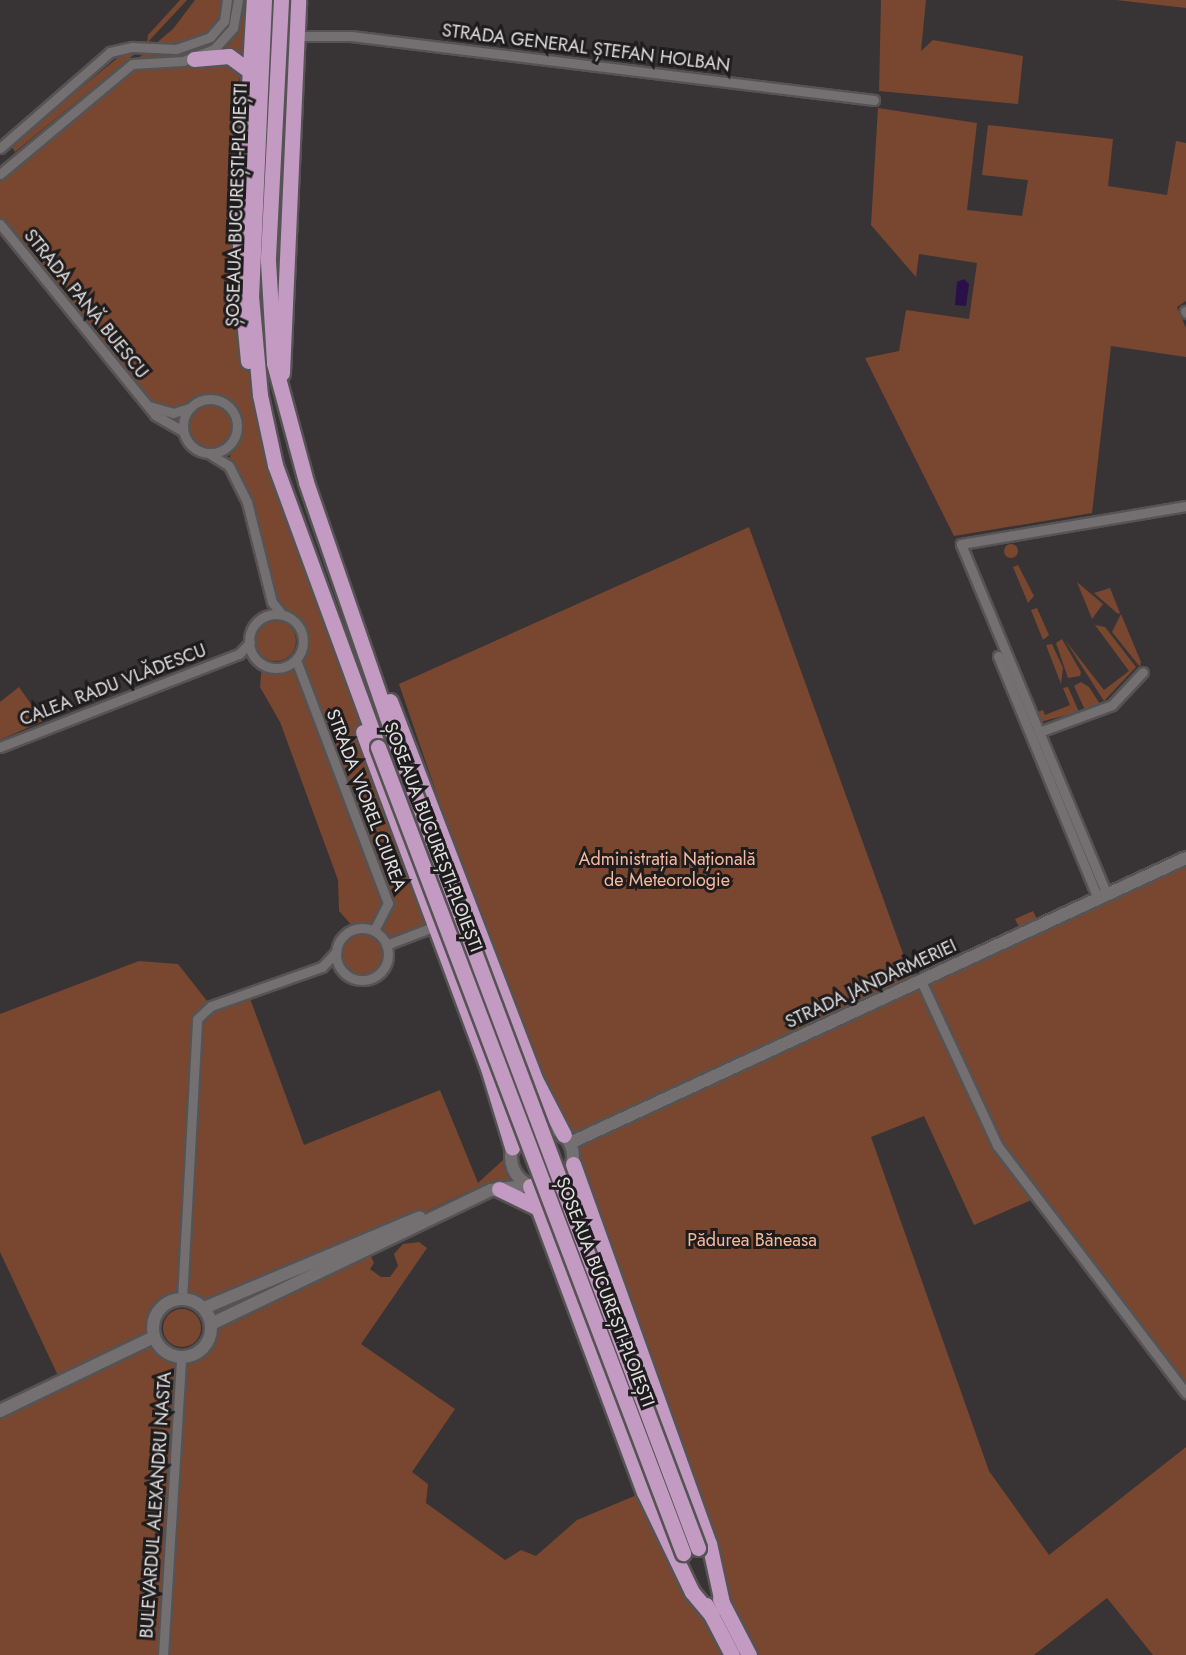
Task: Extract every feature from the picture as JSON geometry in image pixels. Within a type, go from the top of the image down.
[{"type":"highway","points":[[254,0],[248,70],[239,295],[242,338],[260,395]]},
{"type":"highway","name":"ȘOSEAUA BUCUREȘTI-PLOIEȘTI","points":[[264,0],[251,261],[254,344],[260,395],[275,465],[378,747],[691,1551],[717,1611],[732,1655]]},
{"type":"highway","name":"ȘOSEAUA BUCUREȘTI-PLOIEȘTI","points":[[281,0],[268,261],[272,343],[280,394],[395,741],[691,1551]]},
{"type":"highway","points":[[280,394],[298,0]]},
{"type":"highway","points":[[194,59],[229,56],[248,70]]},
{"type":"highway","points":[[357,628],[407,736],[534,1077],[567,1139]]},
{"type":"highway","points":[[336,637],[368,751],[488,1068],[512,1147]]},
{"type":"highway","points":[[573,1164],[708,1543],[717,1611]]},
{"type":"highway","points":[[529,1186],[644,1492],[692,1592],[717,1611]]},
{"type":"highway","points":[[495,1190],[536,1207]]},
{"type":"highway","name":"ȘOSEAUA BUCUREȘTI-PLOIEȘTI","points":[[717,1611],[749,1655]]},
{"type":"street","points":[[0,148],[110,52],[132,47],[176,49],[210,37],[224,21],[227,0]]},
{"type":"street","points":[[0,174],[132,64],[194,59],[228,35],[237,0]]},
{"type":"street","name":"STRADA GENERAL ȘTEFAN HOLBAN","points":[[295,36],[362,37],[874,100]]},
{"type":"street","name":"STRADA PANĂ BUESCU","points":[[0,224],[147,405],[183,431]]},
{"type":"street","points":[[229,466],[210,454],[195,450],[183,431],[189,408],[206,399],[225,404],[237,423],[229,466],[256,524],[272,602],[282,615],[301,631],[303,644],[296,660],[282,667],[239,654]]},
{"type":"street","name":"STRADA PANĂ BUESCU","points":[[147,405],[167,413],[189,408]]},
{"type":"street","points":[[210,454],[232,442]]},
{"type":"street","points":[[1103,897],[1039,732],[967,566],[962,540],[1186,506]]},
{"type":"street","points":[[255,657],[250,642],[272,602]]},
{"type":"street","points":[[263,618],[282,615]]},
{"type":"street","name":"CALEA RADU VLĂDESCU","points":[[0,747],[239,654],[250,642]]},
{"type":"street","points":[[998,656],[1103,897]]},
{"type":"street","name":"STRADA VIOREL CIUREA","points":[[296,660],[299,680],[317,714],[388,903],[374,931]]},
{"type":"street","name":"STRADA VIOREL CIUREA","points":[[282,667],[299,680]]},
{"type":"street","points":[[1039,732],[1112,705],[1143,672]]},
{"type":"street","name":"STRADA JANDARMERIEI","points":[[567,1139],[921,981],[1186,858]]},
{"type":"street","points":[[386,945],[433,927]]},
{"type":"street","points":[[182,1299],[197,1019],[211,1006],[322,967],[336,952],[350,931],[374,931],[386,945],[387,958],[376,975],[357,979],[344,972],[322,967]]},
{"type":"street","points":[[336,952],[344,972]]},
{"type":"street","points":[[921,981],[997,1145],[1186,1393]]},
{"type":"street","points":[[211,1324],[442,1213],[495,1190],[529,1186],[561,1182],[573,1164],[567,1139],[548,1126],[530,1128],[512,1147],[513,1170],[529,1186]]},
{"type":"street","points":[[495,1190],[513,1170]]},
{"type":"street","points":[[204,1308],[402,1221],[442,1213]]},
{"type":"street","points":[[182,1299],[204,1308],[211,1324],[205,1347],[181,1358],[162,1349],[154,1338],[158,1312],[182,1299]]},
{"type":"street","points":[[0,1411],[154,1338]]},
{"type":"street","name":"BULEVARDUL ALEXANDRU NASTA","points":[[163,1655],[181,1358]]},
{"type":"green space","points":[[180,0],[187,0],[147,43],[148,35]]},
{"type":"green space","points":[[195,0],[254,0],[234,110],[245,131],[260,395],[368,751],[433,927],[386,945],[385,966],[366,979],[348,975],[339,965],[338,945],[355,929],[339,911],[338,880],[280,722],[260,687],[262,664],[278,668],[291,663],[303,638],[292,619],[274,615],[263,551],[229,466],[235,415],[215,399],[179,412],[147,405],[0,225],[0,175],[173,29]]},
{"type":"green space","points":[[881,0],[926,0],[921,51],[933,40],[1023,56],[1018,104],[879,91]]},
{"type":"green space","points":[[1116,0],[1186,0],[1186,8]]},
{"type":"green space","points":[[137,42],[136,53],[15,152],[11,145]]},
{"type":"green space","points":[[878,108],[977,123],[967,210],[1022,216],[1028,180],[982,175],[988,125],[1113,139],[1108,186],[1167,195],[1176,141],[1186,143],[1186,301],[1177,307],[1186,328],[1186,357],[1111,346],[1092,513],[954,536],[865,358],[899,351],[906,310],[969,319],[977,263],[919,254],[916,277],[871,225]]},
{"type":"green space","points":[[210,403],[226,410],[233,426],[226,442],[210,449],[194,442],[187,426],[194,410]]},
{"type":"green space","points":[[749,527],[914,984],[1186,859],[1186,1393],[1036,1198],[974,1225],[924,1116],[871,1137],[989,1471],[1049,1555],[1186,1447],[1186,1655],[1153,1655],[1107,1598],[1034,1655],[749,1655],[734,1629],[573,1164],[570,1143],[534,1077],[399,684]]},
{"type":"green space","points":[[1011,544],[1016,546],[1018,551],[1016,556],[1011,558],[1006,556],[1004,551],[1006,546]]},
{"type":"green space","points":[[1018,565],[1034,596],[1028,603],[1013,567]]},
{"type":"green space","points":[[1077,582],[1103,604],[1092,619]]},
{"type":"green space","points":[[1110,588],[1120,613],[1118,614],[1094,593]]},
{"type":"green space","points":[[1037,608],[1049,635],[1043,640],[1031,610]]},
{"type":"green space","points":[[1121,614],[1141,662],[1140,667],[1112,632]]},
{"type":"green space","points":[[276,621],[284,622],[290,627],[295,633],[295,649],[290,655],[284,660],[276,661],[268,660],[262,655],[257,649],[256,641],[257,633],[262,627],[268,622]]},
{"type":"green space","points":[[1095,625],[1105,627],[1136,667],[1104,701],[1065,640],[1104,690],[1129,671]]},
{"type":"green space","points":[[1062,639],[1081,672],[1080,676],[1068,678],[1056,643]]},
{"type":"green space","points":[[1052,644],[1063,668],[1061,684],[1046,645]]},
{"type":"green space","points":[[1081,682],[1089,687],[1100,704],[1085,710],[1074,686]]},
{"type":"green space","points":[[19,687],[43,721],[0,740],[0,702]]},
{"type":"green space","points":[[1068,687],[1079,712],[1040,722],[1035,713],[1043,710],[1045,715],[1070,705],[1063,688]]},
{"type":"green space","points":[[1033,911],[1038,921],[1020,929],[1015,919]]},
{"type":"green space","points":[[139,961],[178,964],[211,1006],[248,993],[304,1145],[440,1090],[478,1183],[503,1160],[516,1186],[469,1191],[364,1241],[374,1263],[370,1269],[381,1277],[390,1277],[398,1266],[394,1254],[403,1244],[419,1242],[427,1248],[361,1344],[455,1409],[412,1472],[428,1484],[426,1503],[505,1560],[521,1550],[536,1556],[577,1520],[644,1492],[732,1655],[0,1655],[0,1411],[61,1382],[0,1252],[0,1014]],"holes":[[[171,1301],[192,1301],[210,1318],[209,1341],[191,1356],[170,1355],[154,1337],[155,1316]]]},
{"type":"green space","points":[[182,1309],[195,1315],[201,1328],[195,1341],[182,1347],[169,1341],[163,1328],[169,1315]]},
{"type":"shaded area","points":[[964,279],[969,284],[966,306],[955,305],[957,282]]},
{"type":"park label","name":"Administrația Națională de Meteorologie","points":[[667,870]]},
{"type":"park label","name":"Pădurea Băneasa","points":[[752,1240]]}]
